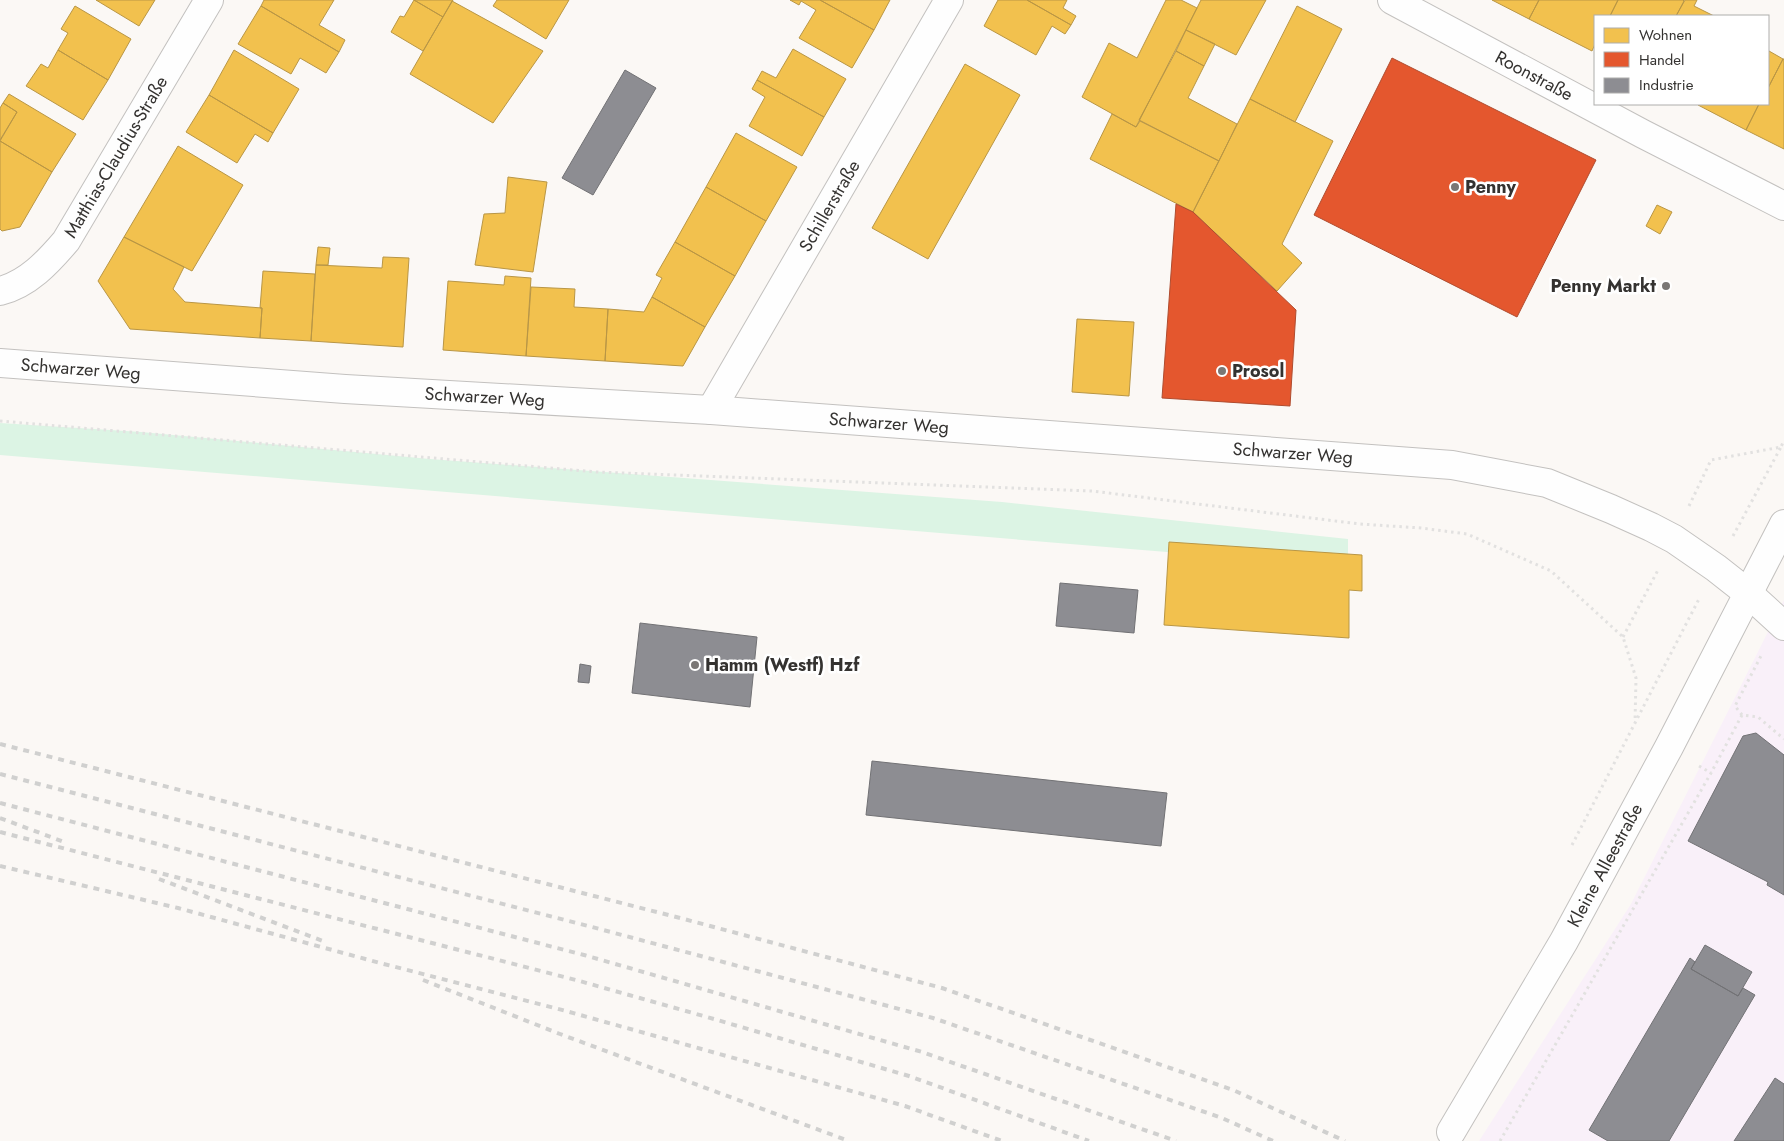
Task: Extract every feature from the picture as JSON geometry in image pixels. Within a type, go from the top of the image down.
[{"type":"street","name":"Matthias-Claudius-Straße","points":[[0,291],[25,280],[42,269],[66,241],[209,0]]},
{"type":"street","name":"Schillerstraße","points":[[711,410],[949,0]]},
{"type":"street","name":"Roonstraße","points":[[1392,0],[1643,134],[1784,206]]},
{"type":"street","name":"Schwarzer Weg","points":[[0,363],[345,389],[711,410],[1452,465],[1547,483],[1651,526],[1674,539],[1716,568],[1749,594],[1781,624]]},
{"type":"street","name":"Kleine Alleestraße","points":[[1451,1132],[1564,941],[1669,747],[1784,524]]},
{"type":"path","points":[[0,421],[596,472],[1092,491],[1360,524],[1421,528],[1467,534],[1551,571],[1623,637],[1636,678],[1635,723]]},
{"type":"path","points":[[1711,460],[1781,447],[1784,440]]},
{"type":"path","points":[[1781,624],[1736,706],[1742,715],[1758,717],[1784,739]]},
{"type":"path","points":[[1500,1141],[1712,773],[1742,715]]},
{"type":"shaded area","points":[[1784,600],[1784,1141],[1479,1141],[1631,904]]},
{"type":"green space","points":[[0,423],[141,432],[430,459],[1002,502],[1348,539],[1348,567],[0,455]]},
{"type":"building: Wohnen","points":[[96,0],[155,0],[139,26]]},
{"type":"building: Wohnen","points":[[264,0],[334,0],[319,25],[345,40],[339,52],[261,6]]},
{"type":"building: Wohnen","points":[[414,0],[443,17],[423,51],[391,32],[400,16],[404,17]]},
{"type":"building: Wohnen","points":[[414,0],[453,0],[443,17]]},
{"type":"building: Wohnen","points":[[497,0],[569,0],[546,39],[493,6]]},
{"type":"building: Wohnen","points":[[790,0],[820,0],[874,30],[852,68],[799,38],[816,10],[801,1],[799,5]]},
{"type":"building: Wohnen","points":[[820,0],[890,0],[874,30]]},
{"type":"building: Wohnen","points":[[998,0],[1027,0],[1071,25],[1065,34],[1052,26],[1036,55],[984,26]]},
{"type":"building: Wohnen","points":[[1027,0],[1067,0],[1063,8],[1076,16],[1071,25]]},
{"type":"building: Wohnen","points":[[1166,0],[1181,0],[1197,8],[1136,127],[1082,97],[1109,43],[1137,58]]},
{"type":"building: Wohnen","points":[[1201,0],[1266,0],[1236,55],[1186,30]]},
{"type":"building: Wohnen","points":[[1492,0],[1539,0],[1529,19]]},
{"type":"building: Wohnen","points":[[1539,0],[1618,0],[1610,15],[1594,15],[1594,46],[1592,51],[1529,19]]},
{"type":"building: Wohnen","points":[[1618,0],[1684,1],[1677,15],[1610,15]]},
{"type":"building: Wohnen","points":[[1685,0],[1697,0],[1694,6],[1712,15],[1677,15]]},
{"type":"building: Wohnen","points":[[452,1],[543,51],[493,123],[410,74]]},
{"type":"building: Wohnen","points":[[75,6],[131,39],[108,80],[58,50],[68,33],[61,29]]},
{"type":"building: Wohnen","points":[[261,6],[339,52],[326,73],[300,58],[291,74],[238,44]]},
{"type":"building: Wohnen","points":[[1297,6],[1342,29],[1295,122],[1250,99]]},
{"type":"building: Wohnen","points":[[1186,30],[1215,44],[1204,66],[1176,51]]},
{"type":"building: Wohnen","points":[[793,49],[846,79],[824,117],[757,80],[762,71],[776,78]]},
{"type":"building: Wohnen","points":[[58,50],[108,80],[83,120],[26,86],[41,64],[48,68]]},
{"type":"building: Wohnen","points":[[234,50],[299,89],[273,133],[209,95]]},
{"type":"building: Wohnen","points":[[1176,51],[1204,66],[1188,98],[1237,124],[1219,161],[1139,120]]},
{"type":"building: Wohnen","points":[[1769,51],[1783,59],[1769,86]]},
{"type":"building: Wohnen","points":[[1784,59],[1784,149],[1746,130],[1758,105],[1769,105],[1769,86]]},
{"type":"building: Wohnen","points":[[965,64],[1020,95],[928,259],[872,228]]},
{"type":"building: Wohnen","points":[[757,80],[824,117],[802,156],[749,126],[765,97],[752,89]]},
{"type":"building: Wohnen","points":[[9,94],[76,134],[52,172],[0,141],[17,112],[3,103]]},
{"type":"building: Wohnen","points":[[209,95],[273,133],[268,142],[255,134],[237,163],[186,132]]},
{"type":"building: Wohnen","points":[[1250,99],[1333,141],[1282,244],[1302,263],[1277,291],[1193,212]]},
{"type":"building: Wohnen","points":[[3,103],[17,112],[0,140],[0,108]]},
{"type":"building: Wohnen","points":[[1698,105],[1758,105],[1746,130]]},
{"type":"building: Wohnen","points":[[1112,114],[1136,127],[1140,121],[1219,161],[1193,212],[1090,159]]},
{"type":"building: Wohnen","points":[[736,133],[797,167],[766,221],[706,187]]},
{"type":"building: Wohnen","points":[[0,141],[52,172],[20,227],[2,231],[0,229]]},
{"type":"building: Wohnen","points":[[178,146],[243,185],[192,271],[124,237]]},
{"type":"building: Wohnen","points":[[508,177],[547,182],[533,272],[475,265],[484,214],[505,213]]},
{"type":"building: Wohnen","points":[[706,187],[766,221],[735,276],[675,242]]},
{"type":"building: Wohnen","points":[[1657,205],[1672,212],[1660,234],[1646,226]]},
{"type":"building: Wohnen","points":[[124,237],[184,267],[173,289],[185,302],[262,308],[260,338],[130,329],[98,281]]},
{"type":"building: Wohnen","points":[[675,242],[735,276],[705,327],[652,297],[662,278],[656,275]]},
{"type":"building: Wohnen","points":[[318,247],[330,248],[328,265],[316,265]]},
{"type":"building: Wohnen","points":[[383,257],[409,258],[403,347],[311,341],[316,265],[382,268]]},
{"type":"building: Wohnen","points":[[263,271],[315,274],[311,341],[260,338]]},
{"type":"building: Wohnen","points":[[505,276],[531,278],[526,356],[443,350],[448,281],[504,285]]},
{"type":"building: Wohnen","points":[[531,287],[575,289],[574,307],[608,309],[605,361],[526,356]]},
{"type":"building: Wohnen","points":[[652,297],[705,327],[683,366],[605,361],[608,309],[644,312]]},
{"type":"building: Wohnen","points":[[1077,319],[1134,322],[1129,396],[1072,392]]},
{"type":"building: Wohnen","points":[[1169,542],[1362,555],[1362,591],[1349,590],[1349,638],[1164,625]]},
{"type":"building: Handel","name":"Penny","points":[[1392,58],[1596,160],[1517,317],[1314,215]]},
{"type":"building: Handel","points":[[1176,204],[1193,212],[1296,310],[1290,406],[1162,398]]},
{"type":"building: Industrie","points":[[625,70],[656,88],[593,195],[562,178]]},
{"type":"building: Industrie","points":[[1060,583],[1138,590],[1134,633],[1056,626]]},
{"type":"building: Industrie","name":"Hamm (Westf) Hzf","points":[[640,623],[757,637],[750,707],[632,693]]},
{"type":"building: Industrie","points":[[580,664],[591,666],[589,683],[578,682]]},
{"type":"building: Industrie","points":[[1756,733],[1784,755],[1784,895],[1767,885],[1768,882],[1688,841],[1743,736]]},
{"type":"building: Industrie","points":[[872,761],[1167,793],[1161,846],[866,815]]},
{"type":"building: Industrie","points":[[1705,945],[1752,972],[1738,996],[1691,969]]},
{"type":"building: Industrie","points":[[1690,958],[1695,962],[1691,969],[1738,996],[1743,988],[1755,995],[1669,1141],[1608,1141],[1589,1130]]},
{"type":"building: Industrie","points":[[1775,1078],[1784,1084],[1784,1141],[1734,1141]]},
{"type":"railway","points":[[0,744],[684,919],[942,988],[1233,1090],[1345,1141]]},
{"type":"railway","points":[[0,774],[592,927],[933,1018],[1222,1118],[1273,1141]]},
{"type":"railway","points":[[0,803],[584,955],[922,1052],[1176,1141]]},
{"type":"railway","points":[[0,818],[64,842]]},
{"type":"railway","points":[[0,832],[576,980],[707,1017],[909,1076],[1089,1141]]},
{"type":"railway","points":[[0,866],[178,908],[566,1011],[905,1106],[1002,1141]]},
{"type":"railway","points":[[159,879],[323,941]]},
{"type":"railway","points":[[423,980],[560,1034],[849,1141]]},
{"type":"place","name":"Penny","points":[[1455,187]]},
{"type":"place","name":"Penny Markt","points":[[1666,286]]},
{"type":"place","name":"Prosol","points":[[1222,371]]},
{"type":"place","name":"Hamm (Westf) Hzf","points":[[695,665]]}]
